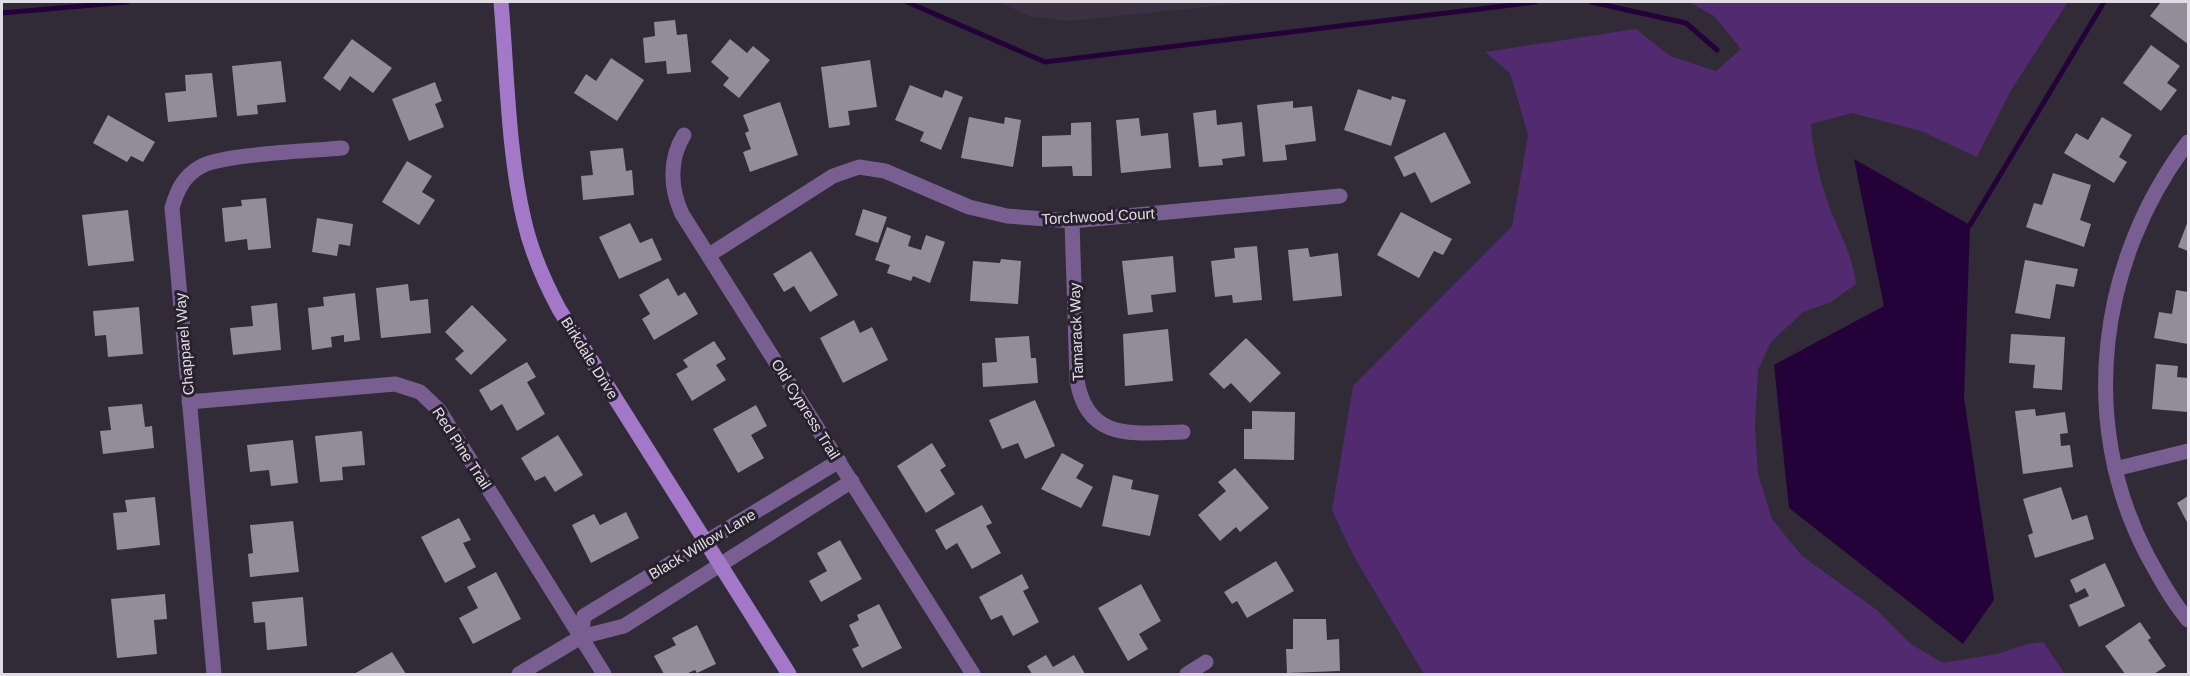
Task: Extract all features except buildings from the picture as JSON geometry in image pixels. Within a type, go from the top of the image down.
[{"type":"street","name":"Birkdale Drive","points":[[501,2],[517,179],[531,246],[559,309],[789,675]]},
{"type":"street","name":"Old Cypress Trail","points":[[684,135],[674,158],[676,202],[973,675]]},
{"type":"street","points":[[2188,142],[2152,195],[2123,263],[2112,306],[2104,380],[2107,424],[2115,469],[2138,539],[2159,578],[2188,620]]},
{"type":"street","name":"Chapparel Way","points":[[214,675],[172,220],[174,201],[182,183],[196,170],[213,161],[342,148]]},
{"type":"street","name":"Torchwood Court","points":[[709,255],[834,176],[859,167],[885,171],[969,207],[1016,218],[1072,221],[1340,196]]},
{"type":"street","name":"Tamarack Way","points":[[1072,221],[1077,380],[1084,405],[1102,425],[1126,434],[1183,432]]},
{"type":"street","name":"Red Pine Trail","points":[[189,402],[395,384],[420,392],[439,410],[604,675]]},
{"type":"street","points":[[2115,469],[2188,451]]},
{"type":"street","name":"Black Willow Lane","points":[[581,637],[584,616],[839,461]]},
{"type":"street","name":"Black Willow Lane","points":[[519,675],[581,637],[624,626],[852,481]]},
{"type":"street","points":[[1187,675],[1206,662]]},
{"type":"shaded area","points":[[999,2],[1255,2],[1070,21],[1029,16]]},
{"type":"shaded area","points":[[1689,2],[2068,2],[2010,92],[1977,157],[1921,131],[1852,113],[1811,124],[1821,181],[1850,256],[1856,284],[1831,302],[1803,312],[1771,342],[1758,370],[1755,427],[1758,474],[1772,519],[1802,556],[1877,610],[1911,644],[1943,663],[1997,654],[2027,644],[2043,642],[2065,674],[1424,674],[1353,555],[1332,510],[1353,386],[1512,226],[1528,135],[1510,73],[1485,52],[1636,29],[1670,56],[1716,71],[1741,49],[1714,16]]},
{"type":"shaded area","points":[[1854,159],[1970,225],[1964,398],[1994,600],[1963,644],[1789,508],[1774,365],[1884,306]]},
{"type":"waterway","points":[[2,13],[127,2]]},
{"type":"waterway","points":[[907,2],[1045,62],[1536,2]]},
{"type":"waterway","points":[[1591,2],[1686,23],[1717,50]]},
{"type":"waterway","points":[[1970,225],[2104,2]]}]
